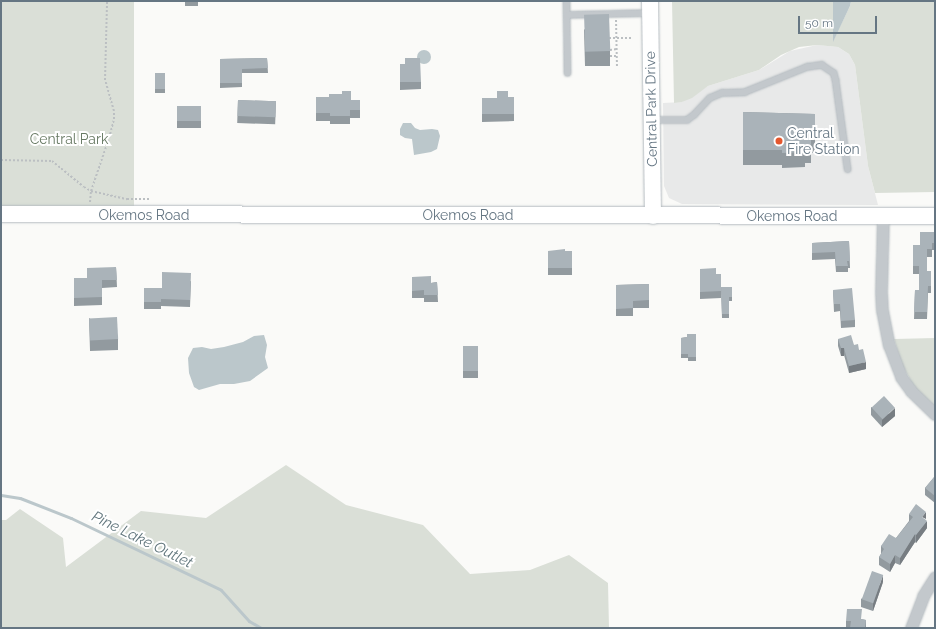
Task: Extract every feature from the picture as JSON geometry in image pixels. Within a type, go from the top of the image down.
[{"type":"street","name":"Central Park Drive","points":[[650,7],[653,216]]},
{"type":"street","name":"Okemos Road","points":[[1,214],[935,216]]},
{"type":"street","points":[[883,216],[881,292],[884,321],[889,345],[901,377],[911,391],[935,414]]},
{"type":"street","points":[[911,628],[923,596],[935,577]]},
{"type":"lane","points":[[567,1],[568,73]]},
{"type":"lane","points":[[567,15],[616,14],[650,7]]},
{"type":"lane","points":[[651,120],[687,120],[694,115],[710,98],[722,94],[745,92],[807,67],[822,65],[834,73],[836,80],[848,169]]},
{"type":"path","points":[[88,215],[91,191],[110,138],[114,119],[114,111],[105,80],[107,1]]},
{"type":"path","points":[[616,14],[617,68]]},
{"type":"path","points":[[609,38],[631,38]]},
{"type":"path","points":[[610,50],[617,49]]},
{"type":"path","points":[[610,56],[617,56]]},
{"type":"path","points":[[1,160],[52,161],[62,167],[84,187],[91,191],[127,199],[149,199]]},
{"type":"shaded area","points":[[833,1],[851,1],[833,42]]},
{"type":"shaded area","points":[[817,45],[838,47],[849,54],[855,65],[868,166],[878,205],[682,204],[669,198],[664,186],[663,103],[682,102],[708,86],[759,70],[790,51]]},
{"type":"shaded area","points":[[424,50],[429,52],[431,57],[429,62],[424,64],[419,62],[417,57],[419,52]]},
{"type":"shaded area","points":[[403,123],[411,123],[415,128],[420,130],[438,130],[440,136],[437,149],[431,152],[414,155],[412,139],[405,138],[400,135],[400,129]]},
{"type":"shaded area","points":[[264,335],[267,345],[265,357],[268,368],[250,381],[234,384],[220,384],[199,390],[194,387],[189,373],[188,358],[193,348],[202,347],[211,349],[224,347],[243,342],[254,336]]},
{"type":"green space","name":"Central Park","points":[[1,1],[134,1],[134,207],[1,207]]},
{"type":"green space","points":[[672,1],[833,1],[833,41],[851,1],[935,1],[935,192],[875,193],[868,166],[855,65],[849,54],[838,47],[817,45],[799,47],[781,55],[759,70],[708,86],[692,98],[674,103]]},
{"type":"green space","points":[[935,338],[935,407],[916,390],[902,365],[894,339]]},
{"type":"green space","points":[[286,465],[346,505],[423,525],[470,574],[530,570],[569,555],[608,583],[609,628],[1,628],[1,520],[6,520],[20,509],[63,538],[66,567],[141,511],[206,518]]},
{"type":"building","points":[[609,14],[610,51],[585,52],[584,15]]},
{"type":"building","points":[[267,58],[268,68],[242,69],[242,83],[220,83],[220,59]]},
{"type":"building","points":[[405,58],[420,58],[421,82],[400,82],[400,64],[405,64]]},
{"type":"building","points":[[155,73],[165,73],[165,89],[155,89]]},
{"type":"building","points":[[342,91],[351,91],[351,100],[360,100],[360,110],[350,110],[350,116],[330,116],[330,113],[316,113],[316,97],[329,97],[329,94],[342,94]]},
{"type":"building","points":[[497,91],[508,91],[508,97],[514,97],[514,114],[482,114],[482,98],[497,98]]},
{"type":"building","points":[[238,100],[276,101],[275,117],[237,116]]},
{"type":"building","points":[[177,106],[201,106],[201,121],[177,121]]},
{"type":"building","points":[[743,112],[815,114],[815,138],[811,138],[811,148],[805,148],[805,152],[782,153],[782,150],[743,150]]},
{"type":"building","points":[[920,232],[935,232],[935,243],[932,243],[932,249],[927,249],[927,271],[931,271],[931,286],[928,286],[927,312],[914,312],[915,290],[919,290],[919,266],[913,266],[913,245],[920,245]]},
{"type":"building","points":[[849,241],[850,261],[847,261],[848,266],[836,266],[835,252],[812,253],[812,243]]},
{"type":"building","points":[[565,249],[565,251],[572,251],[572,268],[548,268],[548,251]]},
{"type":"building","points":[[116,267],[117,280],[102,280],[102,297],[74,298],[74,278],[87,278],[87,268]]},
{"type":"building","points":[[716,268],[716,274],[721,274],[721,291],[700,292],[700,269]]},
{"type":"building","points":[[162,272],[191,273],[190,300],[161,299],[161,302],[144,302],[144,288],[162,288]]},
{"type":"building","points":[[431,276],[431,283],[437,282],[438,295],[424,295],[424,290],[412,291],[412,277]]},
{"type":"building","points":[[649,284],[649,300],[633,301],[633,308],[616,309],[616,285]]},
{"type":"building","points":[[721,287],[732,287],[732,297],[729,297],[729,314],[722,314]]},
{"type":"building","points":[[852,288],[855,320],[841,321],[840,304],[834,304],[833,290]]},
{"type":"building","points":[[117,317],[118,339],[90,340],[89,318]]},
{"type":"building","points":[[687,334],[696,334],[696,357],[688,357],[688,354],[681,354],[681,338],[687,337]]},
{"type":"building","points":[[851,335],[854,345],[858,344],[859,350],[863,349],[866,362],[849,366],[844,348],[841,348],[838,339]]},
{"type":"building","points":[[463,346],[478,346],[478,371],[463,371]]},
{"type":"building","points":[[884,396],[895,408],[882,419],[872,408]]},
{"type":"building","points":[[935,476],[935,496],[925,488]]},
{"type":"building","points":[[916,504],[926,512],[922,517],[927,521],[916,535],[915,534],[900,558],[895,555],[890,564],[879,557],[884,549],[881,546],[889,534],[896,538],[913,517],[909,514]]},
{"type":"building","points":[[872,571],[883,575],[873,603],[862,599]]},
{"type":"building","points":[[847,609],[862,609],[861,619],[866,620],[865,628],[850,628],[851,621],[846,621]]},
{"type":"waterway","name":"Pine Lake Outlet","points":[[1,495],[20,498],[71,518],[221,590],[249,621],[261,628]]},
{"type":"place","name":"Central Fire Station","points":[[779,141]]}]
